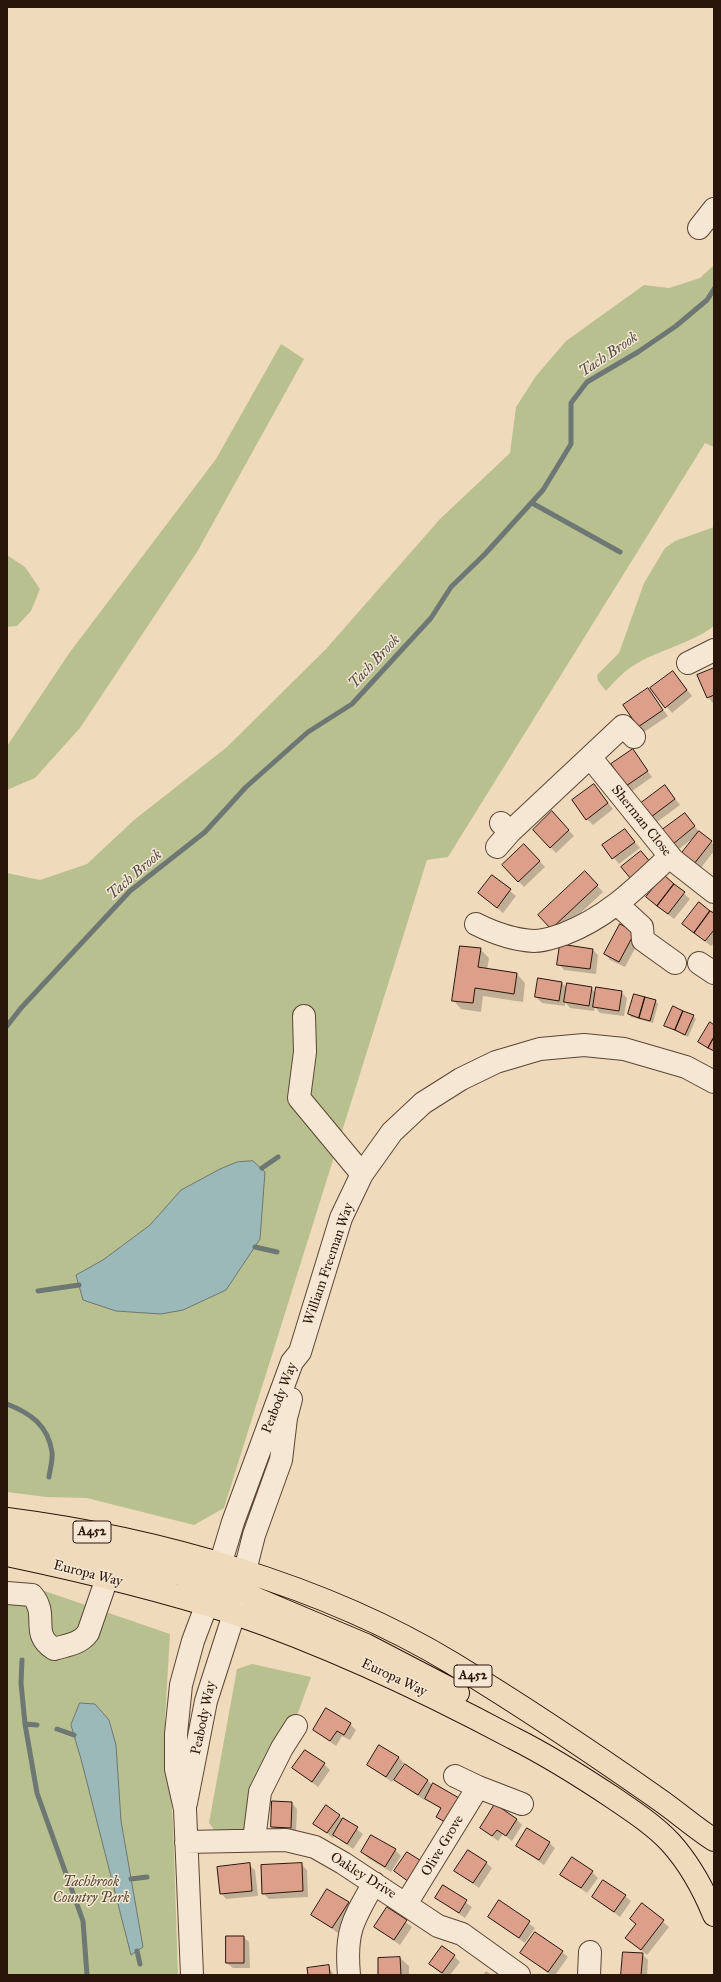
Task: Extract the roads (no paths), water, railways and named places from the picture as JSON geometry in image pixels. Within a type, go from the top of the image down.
[{"type":"highway","name":"Europa Way","points":[[7,1519],[120,1537],[163,1548],[213,1585],[234,1614],[352,1659],[409,1684],[535,1749],[623,1805],[668,1841],[692,1869],[714,1915]]},
{"type":"highway","points":[[7,1539],[157,1567],[213,1585],[243,1581],[263,1602],[322,1625],[366,1645],[484,1707],[535,1749]]},
{"type":"highway","name":"Europa Way","points":[[7,1555],[107,1578],[213,1585]]},
{"type":"highway","name":"A452","points":[[243,1581],[281,1584],[358,1615],[399,1634],[450,1662],[658,1798],[714,1840]]},
{"type":"street","points":[[699,228],[714,209]]},
{"type":"street","points":[[688,663],[714,650]]},
{"type":"street","points":[[503,834],[623,726],[634,737]]},
{"type":"street","name":"Sherman Close","points":[[597,750],[669,857],[711,885]]},
{"type":"street","points":[[476,924],[504,936],[542,940],[571,931],[592,921],[617,904],[669,857]]},
{"type":"street","points":[[617,904],[642,927],[643,940],[675,964]]},
{"type":"street","points":[[304,1016],[305,1052],[299,1098],[362,1174]]},
{"type":"street","name":"William Freeman Way","points":[[300,1352],[342,1218],[362,1174],[392,1132],[423,1103],[460,1079],[496,1062],[540,1049],[584,1045],[624,1049],[686,1067],[714,1082]]},
{"type":"street","name":"Peabody Way","points":[[185,1809],[206,1701],[234,1614],[254,1535],[281,1460],[286,1418],[301,1366],[300,1352]]},
{"type":"street","name":"Peabody Way","points":[[192,1975],[185,1809],[176,1769],[178,1705],[187,1663],[233,1522],[292,1362],[300,1352]]},
{"type":"street","points":[[7,1593],[32,1595],[39,1604],[40,1631],[44,1643],[54,1649],[78,1642],[85,1638],[107,1578]]},
{"type":"street","points":[[254,1840],[260,1792],[282,1748],[296,1726]]},
{"type":"street","points":[[455,1776],[478,1787],[522,1804]]},
{"type":"street","name":"Olive Grove","points":[[406,1904],[478,1787]]},
{"type":"street","name":"Oakley Drive","points":[[186,1842],[286,1840],[315,1847],[374,1883],[438,1926],[462,1934],[519,1975]]},
{"type":"street","points":[[349,1975],[348,1948],[351,1926],[374,1883]]},
{"type":"street","points":[[589,1975],[590,1952]]},
{"type":"water","points":[[253,1161],[265,1172],[260,1239],[226,1290],[183,1310],[161,1314],[116,1311],[83,1300],[76,1275],[103,1260],[150,1225],[181,1190],[220,1169],[237,1162]]},
{"type":"water","points":[[80,1703],[95,1704],[109,1720],[116,1745],[121,1821],[143,1947],[131,1955],[71,1725]]},
{"type":"waterway","name":"Tach Brook","points":[[7,1026],[21,1008],[130,891],[205,832],[246,787],[308,732],[352,704],[431,618],[451,587],[485,554],[543,490],[571,444],[571,403],[587,382],[638,352],[676,326],[707,300],[714,289]]},
{"type":"waterway","points":[[532,503],[620,552]]},
{"type":"waterway","points":[[262,1168],[278,1157]]},
{"type":"waterway","points":[[255,1247],[277,1252]]},
{"type":"waterway","points":[[38,1291],[79,1285]]},
{"type":"waterway","points":[[7,1404],[37,1421],[47,1434],[52,1452],[49,1477]]},
{"type":"waterway","points":[[22,1660],[21,1683],[25,1724],[37,1793],[83,1921],[87,1975]]},
{"type":"waterway","points":[[25,1724],[37,1725]]},
{"type":"waterway","points":[[57,1729],[74,1735]]},
{"type":"waterway","points":[[131,1879],[147,1877]]},
{"type":"waterway","points":[[137,1951],[140,1964]]},
{"type":"park label","name":"Tachbrook Country Park","points":[[91,1892]]}]
